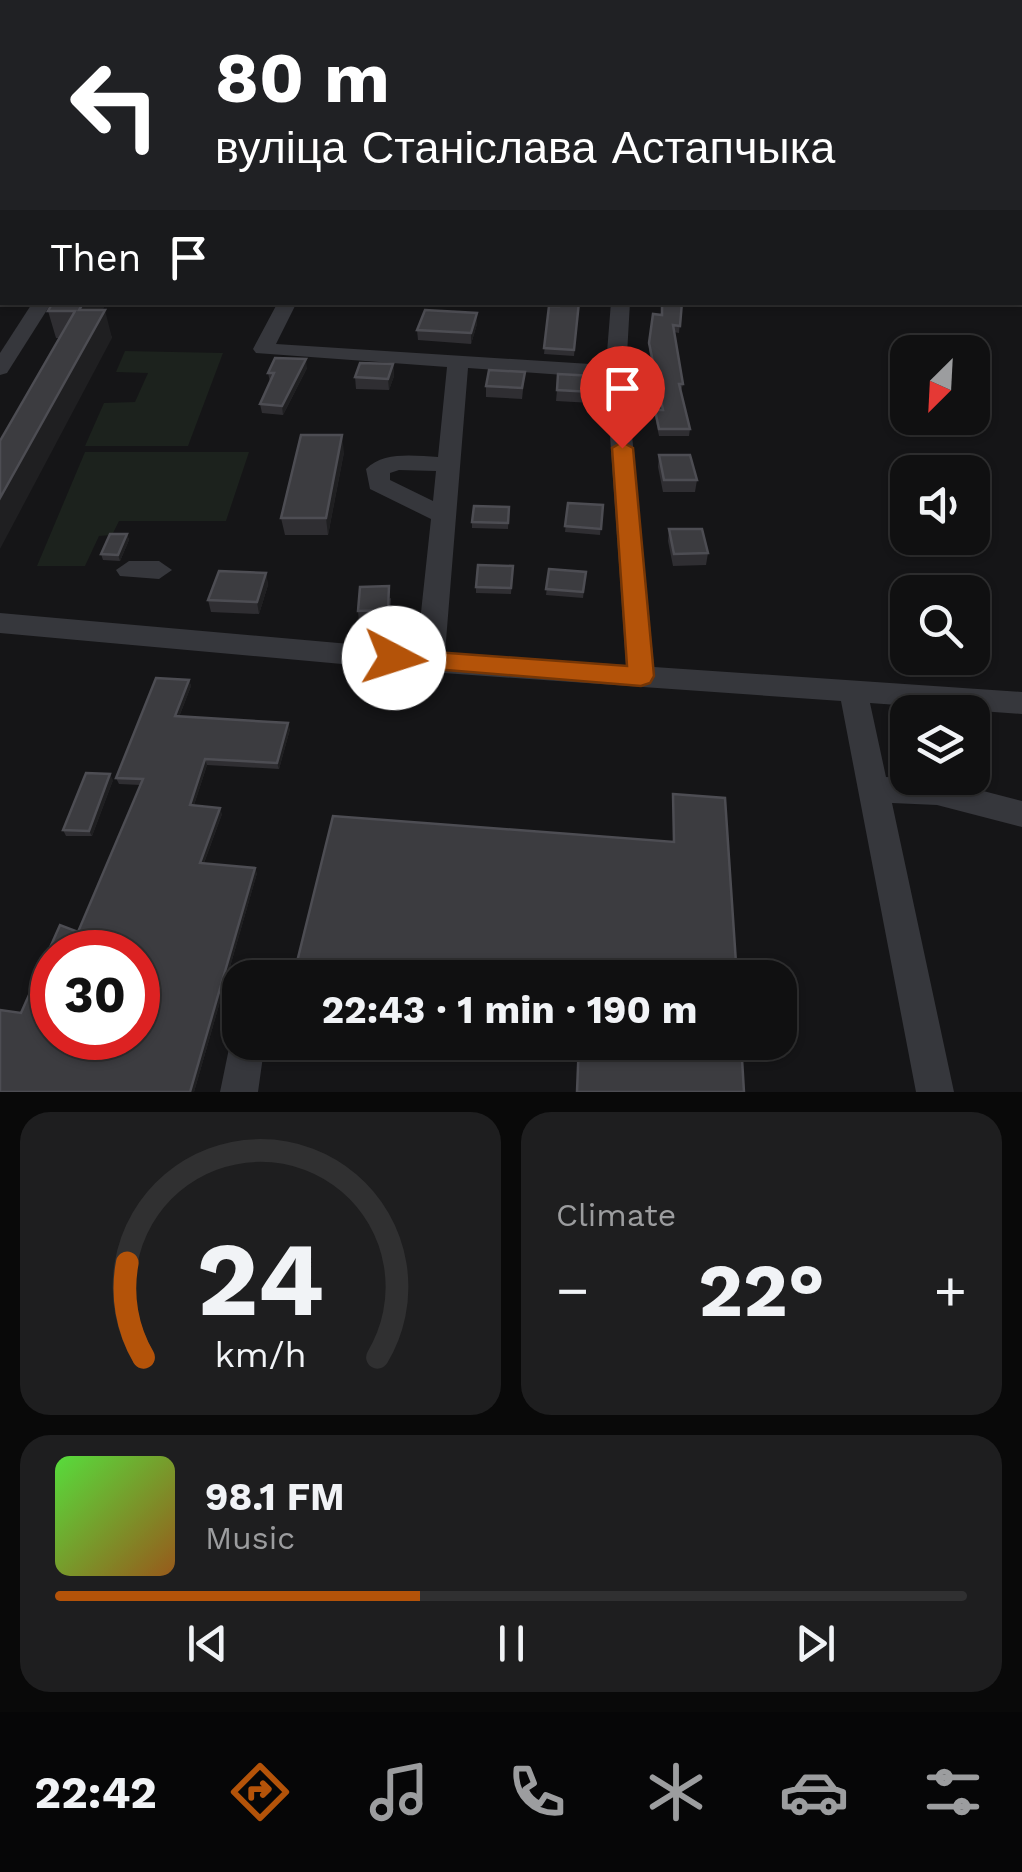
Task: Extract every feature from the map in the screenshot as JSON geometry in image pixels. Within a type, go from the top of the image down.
[{"type":"street","points":[[0,369],[41,305]]},
{"type":"street","points":[[286,305],[263,349],[616,372]]},
{"type":"street","points":[[620,305],[616,372],[641,676]]},
{"type":"street","points":[[430,662],[458,362]]},
{"type":"street","points":[[442,514],[378,484],[378,469],[398,463],[447,464]]},
{"type":"street","points":[[129,570],[158,570]]},
{"type":"street","points":[[0,623],[430,662],[1022,703]]},
{"type":"street","points":[[853,692],[936,1092]]},
{"type":"street","points":[[876,790],[937,792],[1022,814]]},
{"type":"street","points":[[240,1092],[244,1060]]},
{"type":"shaded area","points":[[125,351],[223,353],[188,446],[85,446],[104,403],[135,402],[148,373],[116,372]]},
{"type":"shaded area","points":[[85,452],[249,452],[226,521],[119,521],[112,535],[99,536],[85,566],[37,566]]},
{"type":"building","points":[[51,305],[105,310],[0,498],[0,441],[75,311],[48,311]]},
{"type":"building","points":[[579,305],[574,350],[544,348],[549,306]]},
{"type":"building","points":[[662,305],[682,305],[680,326],[673,325],[683,384],[679,384],[690,429],[659,429],[655,410],[663,410],[649,343],[653,314],[662,315]]},
{"type":"building","points":[[425,310],[477,313],[471,333],[417,330]]},
{"type":"building","points":[[275,358],[306,359],[282,406],[260,404],[274,373],[268,373]]},
{"type":"building","points":[[360,363],[393,364],[388,379],[355,377]]},
{"type":"building","points":[[489,370],[525,372],[522,388],[486,386]]},
{"type":"building","points":[[558,374],[594,376],[592,392],[557,390]]},
{"type":"building","points":[[301,435],[342,435],[326,518],[281,518]]},
{"type":"building","points":[[659,455],[690,455],[697,480],[664,480]]},
{"type":"building","points":[[568,503],[603,505],[601,529],[565,526]]},
{"type":"building","points":[[474,506],[509,507],[508,523],[472,522]]},
{"type":"building","points":[[669,529],[702,529],[708,553],[674,554]]},
{"type":"building","points":[[110,534],[127,534],[118,555],[101,554]]},
{"type":"building","points":[[478,565],[513,566],[511,588],[476,587]]},
{"type":"building","points":[[549,569],[586,572],[583,592],[546,589]]},
{"type":"building","points":[[219,571],[266,573],[257,602],[208,600]]},
{"type":"building","points":[[389,586],[388,610],[358,611],[360,587]]},
{"type":"building","points":[[156,678],[189,680],[175,716],[288,723],[277,763],[205,759],[190,805],[220,808],[200,863],[255,868],[228,960],[222,960],[222,982],[190,1092],[0,1092],[0,1010],[21,1013],[30,993],[30,1060],[160,1060],[160,930],[79,930],[143,779],[116,778]]},
{"type":"building","points":[[86,773],[110,774],[89,831],[63,830]]},
{"type":"building","points":[[673,794],[725,798],[736,960],[297,960],[333,816],[674,842]]},
{"type":"building","points":[[578,1060],[742,1060],[744,1092],[577,1092]]},
{"type":"route","points":[[394,658],[641,676],[622,448]]}]
